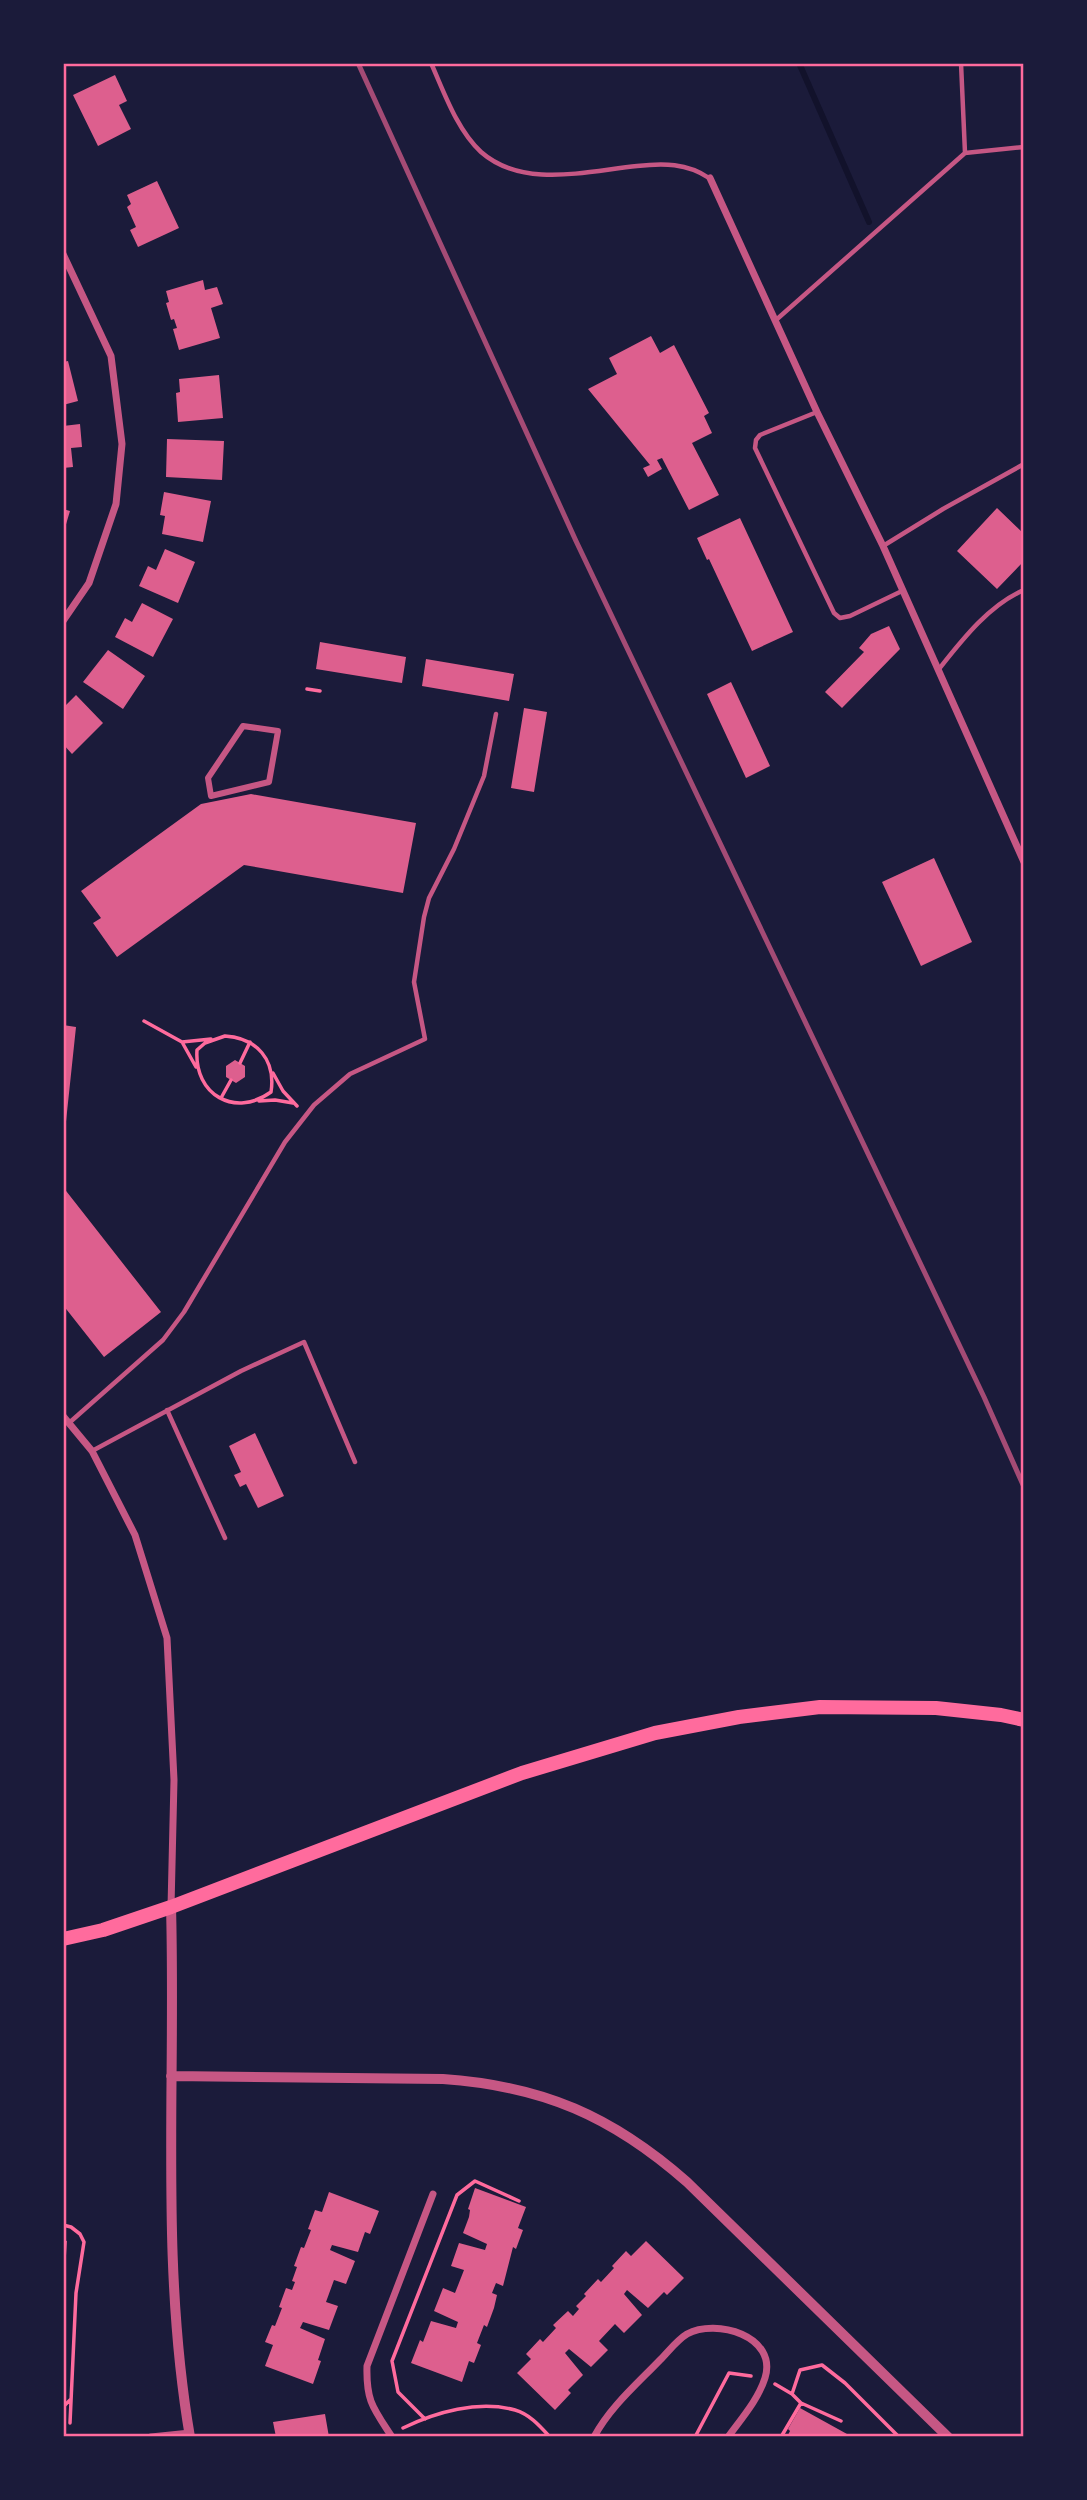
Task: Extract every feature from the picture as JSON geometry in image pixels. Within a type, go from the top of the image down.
[{"type":"highway","points":[[63,1940],[103,1930],[171,1907],[522,1773],[655,1733],[739,1717],[820,1707],[936,1708],[1024,1720]]},
{"type":"street","points":[[710,178],[817,412],[939,668],[1024,862]]},
{"type":"street","points":[[63,254],[111,356],[122,444],[116,504],[89,583],[63,621]]},
{"type":"street","points":[[243,726],[278,731],[269,782],[211,796],[208,778],[243,726]]},
{"type":"street","points":[[63,1416],[92,1451],[135,1535],[167,1638],[174,1780],[171,1907],[172,2239],[175,2314],[190,2435],[151,2437]]},
{"type":"street","points":[[171,2076],[478,2081],[551,2099],[590,2115],[656,2155],[687,2182],[948,2437]]},
{"type":"street","points":[[392,2437],[374,2410],[366,2390],[367,2366],[433,2194]]},
{"type":"street","points":[[594,2437],[611,2412],[685,2335],[702,2328],[735,2330],[748,2336],[760,2348],[767,2365],[765,2378],[755,2400],[728,2437]]},
{"type":"lane","points":[[430,63],[449,102],[480,151],[508,168],[557,175],[653,164],[681,165],[710,178]]},
{"type":"lane","points":[[961,63],[965,153]]},
{"type":"lane","points":[[775,321],[965,153],[1024,147]]},
{"type":"lane","points":[[817,412],[760,435],[755,440],[755,448],[834,612],[840,618],[850,616],[902,591]]},
{"type":"lane","points":[[883,547],[943,509],[1024,464]]},
{"type":"lane","points":[[939,668],[999,605],[1024,590]]},
{"type":"lane","points":[[69,1423],[163,1340],[184,1312],[285,1142],[314,1105],[350,1074],[425,1039],[414,982],[424,917],[429,898],[454,849],[484,776],[496,714]]},
{"type":"lane","points":[[92,1451],[241,1371],[304,1342],[355,1462]]},
{"type":"lane","points":[[167,1410],[225,1538]]},
{"type":"path","points":[[307,688],[320,691]]},
{"type":"path","points":[[144,1021],[181,1042],[211,1092],[221,1098],[230,1102],[275,1100],[297,1106],[283,1091],[263,1052],[250,1042],[236,1037],[181,1042]]},
{"type":"path","points":[[198,1073],[197,1050],[215,1039]]},
{"type":"path","points":[[240,1063],[250,1042]]},
{"type":"path","points":[[252,1102],[271,1092],[272,1071]]},
{"type":"path","points":[[221,1098],[231,1080]]},
{"type":"path","points":[[425,2419],[398,2392],[392,2361],[457,2195],[475,2181],[519,2201]]},
{"type":"path","points":[[63,2225],[80,2234],[84,2242],[76,2293],[70,2423],[64,2417]]},
{"type":"path","points":[[792,2394],[800,2370],[822,2365],[845,2383],[899,2437]]},
{"type":"path","points":[[695,2437],[729,2373],[765,2378],[792,2394],[801,2403],[841,2421]]},
{"type":"path","points":[[63,2407],[72,2398]]},
{"type":"path","points":[[781,2437],[801,2403]]},
{"type":"path","points":[[392,2437],[404,2427],[450,2410],[493,2407],[516,2410],[536,2421],[549,2436]]},
{"type":"building","points":[[115,75],[127,101],[119,105],[131,129],[98,146],[73,95]]},
{"type":"building","points":[[157,181],[179,228],[138,247],[130,230],[136,227],[127,207],[131,204],[127,195]]},
{"type":"building","points":[[203,280],[205,290],[217,287],[223,304],[211,308],[220,338],[179,350],[173,329],[177,328],[174,319],[171,320],[166,291]]},
{"type":"building","points":[[651,336],[660,353],[674,345],[709,413],[704,416],[712,433],[692,443],[719,495],[689,510],[662,458],[657,460],[662,469],[648,477],[643,468],[650,465],[588,389],[617,374],[609,358]]},
{"type":"building","points":[[68,361],[78,401],[63,405],[63,362]]},
{"type":"building","points":[[219,375],[223,418],[178,422],[176,393],[180,392],[179,379]]},
{"type":"building","points":[[80,424],[82,447],[71,448],[73,467],[63,468],[63,426]]},
{"type":"building","points":[[167,439],[224,441],[222,480],[166,477]]},
{"type":"building","points":[[164,492],[211,501],[203,542],[162,534],[165,516],[160,515]]},
{"type":"building","points":[[997,508],[1024,534],[1024,561],[997,589],[957,551]]},
{"type":"building","points":[[63,509],[70,511],[64,531],[63,531]]},
{"type":"building","points":[[740,518],[793,632],[752,651],[697,538]]},
{"type":"building","points":[[165,549],[195,562],[178,603],[139,586],[148,566],[156,570]]},
{"type":"building","points":[[142,603],[173,619],[153,657],[115,637],[125,618],[132,622]]},
{"type":"building","points":[[889,626],[900,649],[842,708],[825,692],[864,652],[859,648],[871,634]]},
{"type":"building","points":[[320,642],[406,657],[402,683],[316,669]]},
{"type":"building","points":[[108,650],[145,676],[123,709],[83,682]]},
{"type":"building","points":[[426,659],[514,674],[509,701],[422,686]]},
{"type":"building","points":[[731,682],[770,766],[746,778],[707,694]]},
{"type":"building","points":[[76,695],[103,723],[72,754],[63,744],[63,702],[66,705]]},
{"type":"building","points":[[524,708],[547,712],[534,792],[511,788]]},
{"type":"building","points":[[251,794],[416,823],[403,893],[244,865],[117,957],[93,923],[101,918],[81,891],[201,804]]},
{"type":"building","points":[[934,858],[972,942],[921,966],[882,882]]},
{"type":"building","points":[[63,1025],[76,1027],[65,1131],[63,1130]]},
{"type":"building","points":[[235,1060],[245,1066],[245,1077],[236,1083],[226,1077],[226,1066]]},
{"type":"building","points":[[63,1187],[161,1312],[104,1357],[63,1305]]},
{"type":"building","points":[[255,1433],[284,1496],[258,1508],[246,1484],[240,1487],[234,1475],[241,1472],[229,1446]]},
{"type":"building","points":[[475,2188],[526,2207],[518,2228],[523,2230],[516,2249],[513,2247],[503,2286],[496,2283],[492,2293],[497,2295],[494,2308],[477,2343],[481,2345],[474,2363],[469,2361],[462,2382],[411,2363],[431,2321],[456,2328],[458,2322],[434,2311],[443,2288],[455,2293],[464,2270],[451,2266],[459,2243],[485,2250],[487,2244],[463,2233]]},
{"type":"building","points":[[329,2192],[379,2211],[370,2234],[365,2232],[358,2252],[332,2245],[330,2250],[355,2261],[346,2284],[334,2280],[326,2302],[338,2306],[329,2330],[303,2322],[300,2328],[325,2339],[313,2384],[265,2366],[273,2345],[265,2342],[282,2308],[279,2307],[286,2288],[292,2290],[297,2267],[294,2266],[311,2230],[308,2229],[315,2210],[322,2212]]},
{"type":"building","points":[[63,2240],[67,2241],[65,2270],[63,2270]]},
{"type":"building","points":[[646,2241],[684,2278],[667,2295],[664,2292],[648,2308],[627,2290],[624,2294],[642,2315],[624,2333],[615,2324],[599,2341],[608,2350],[591,2367],[569,2349],[565,2353],[583,2375],[568,2390],[571,2393],[555,2410],[517,2373],[531,2359],[526,2354],[540,2339],[543,2342],[556,2328],[553,2325],[568,2311],[573,2316],[579,2309],[576,2306],[586,2296],[584,2294],[598,2279],[601,2282],[626,2251],[631,2256]]},
{"type":"building","points":[[800,2408],[847,2434],[846,2437],[787,2437],[790,2431],[788,2429]]},
{"type":"building","points":[[325,2414],[329,2437],[276,2437],[273,2422]]},
{"type":"waterway","points":[[799,63],[869,222]]},
{"type":"railway","points":[[358,63],[576,541],[984,1397],[1024,1487]]}]
